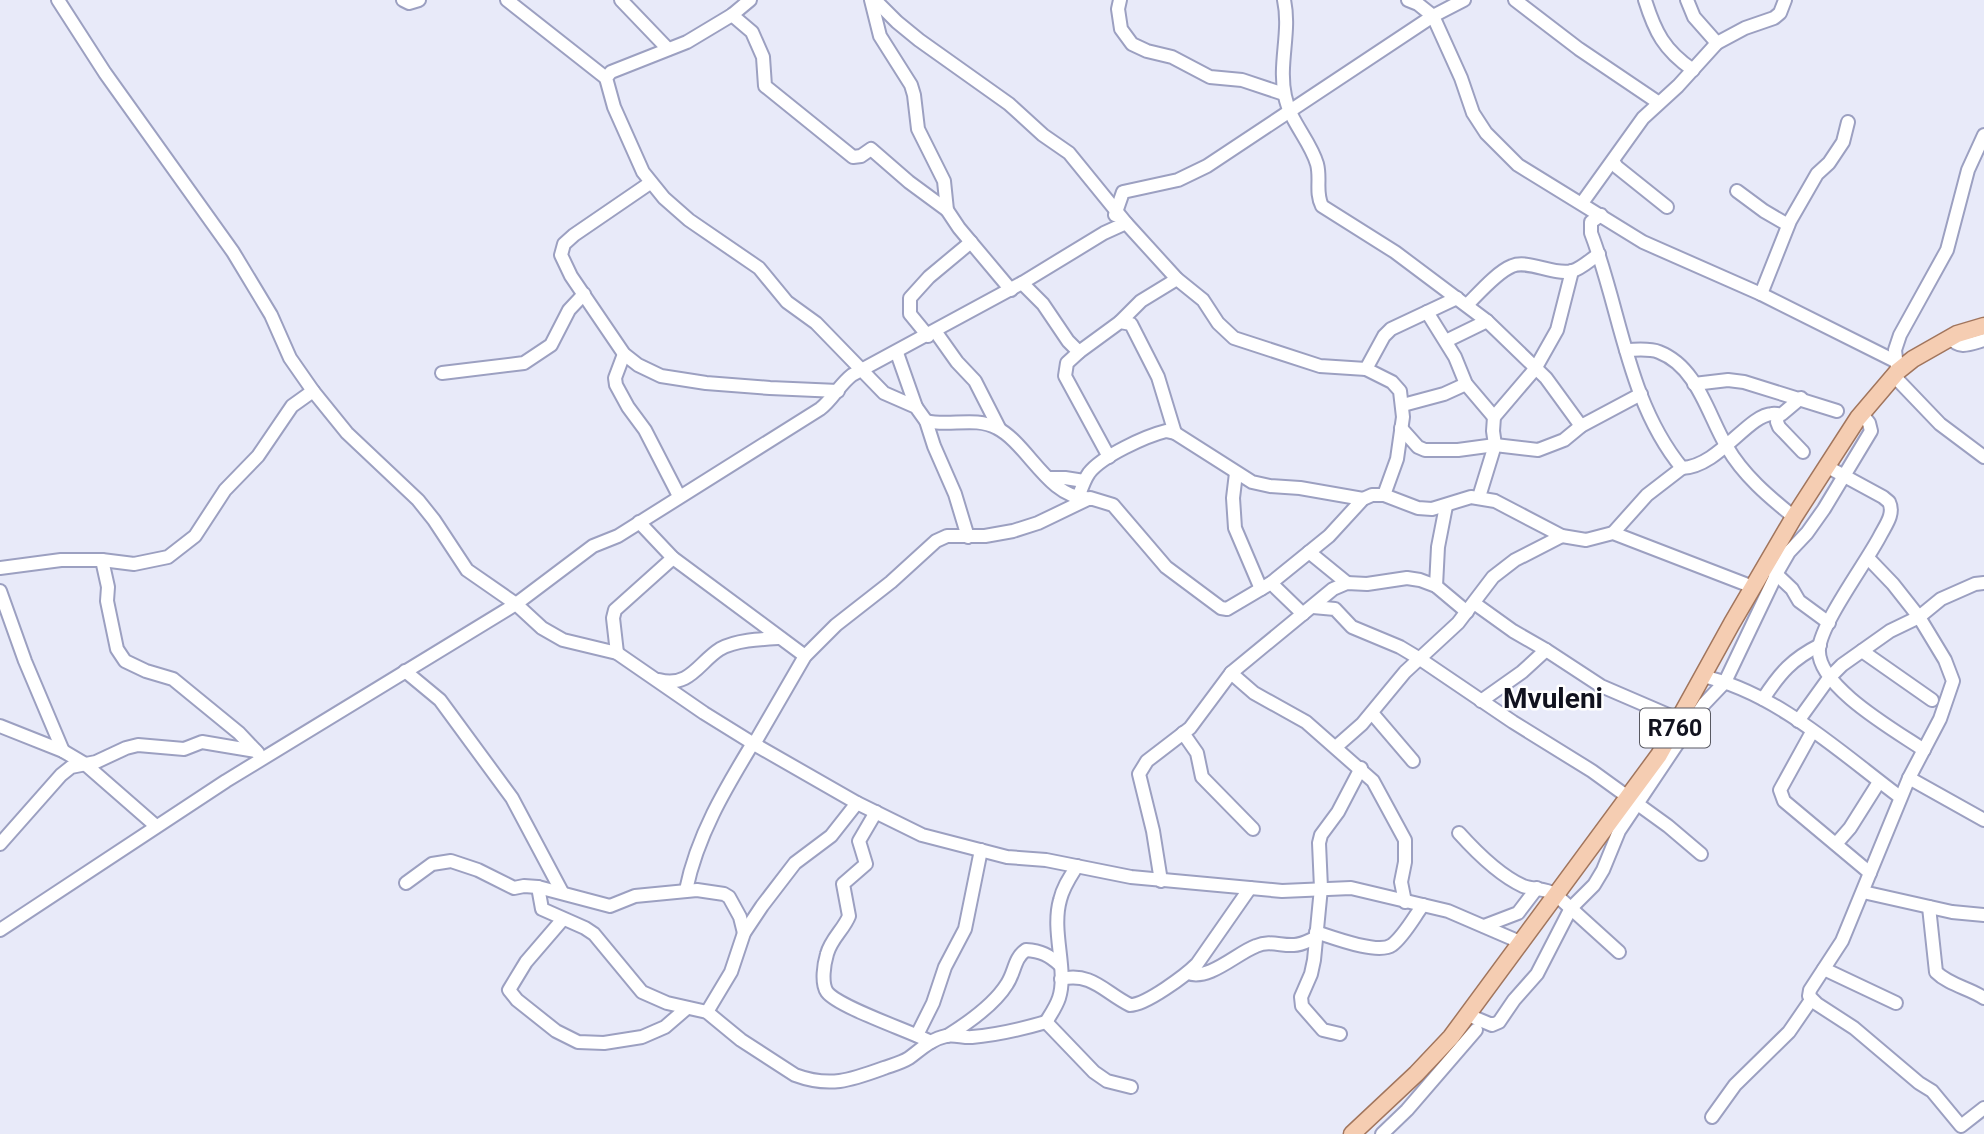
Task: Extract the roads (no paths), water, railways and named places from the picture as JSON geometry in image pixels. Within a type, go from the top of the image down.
[{"type":"main road","name":"R760","points":[[1352,1134],[1474,1022],[1520,942],[1555,894],[1633,800],[1661,760],[1702,676],[1753,587],[1771,569],[1794,517],[1826,466],[1896,369],[1950,337],[1984,326]]},
{"type":"street","points":[[58,0],[106,73],[233,252],[271,315],[290,358],[313,391],[347,433],[418,500],[467,570],[516,604],[542,628],[563,640],[617,653],[754,744],[857,803],[922,835],[1007,857],[1046,860],[1161,881],[1301,891],[1351,888],[1448,911],[1520,942]]},
{"type":"street","points":[[403,0],[409,3],[419,0]]},
{"type":"street","points":[[507,0],[606,78],[614,107],[650,183],[664,198],[689,220],[759,268],[788,302],[816,323],[862,372],[892,398],[916,407]]},
{"type":"street","points":[[621,0],[668,50]]},
{"type":"street","points":[[606,78],[616,70],[687,42],[732,15],[750,0]]},
{"type":"street","points":[[873,0],[880,36],[911,85],[918,129],[944,181],[947,210]]},
{"type":"street","points":[[873,0],[919,40],[999,96],[1043,135],[1069,153],[1126,223],[1177,279],[1203,300],[1218,323],[1234,338],[1320,366],[1366,369],[1392,382],[1400,391],[1403,405],[1397,458],[1384,495]]},
{"type":"street","points":[[1120,0],[1118,9],[1121,29],[1132,44],[1172,57],[1210,77],[1242,80],[1284,94]]},
{"type":"street","points":[[1284,0],[1288,29],[1283,65],[1284,94],[1289,112],[1314,154],[1318,167],[1318,198],[1322,206],[1395,252],[1487,321],[1546,378],[1581,426]]},
{"type":"street","points":[[1408,0],[1433,16],[1461,78],[1473,113],[1486,133],[1518,165],[1643,242],[1761,294],[1896,369],[1940,424],[1984,457]]},
{"type":"street","points":[[1104,233],[1117,211],[1123,192],[1191,176],[1433,16],[1464,0]]},
{"type":"street","points":[[1515,0],[1579,49],[1659,103]]},
{"type":"street","points":[[1645,0],[1661,41],[1693,70]]},
{"type":"street","points":[[1686,0],[1694,17],[1717,43]]},
{"type":"street","points":[[1582,202],[1643,118],[1717,43],[1745,28],[1774,18],[1780,13],[1785,0]]},
{"type":"street","points":[[732,15],[752,33],[763,57],[763,82],[768,89],[850,155],[861,156],[871,149],[947,210],[971,242],[1017,286],[1043,304],[1068,341],[1079,352]]},
{"type":"street","points":[[1761,294],[1788,225],[1817,174],[1829,163],[1843,142],[1848,122]]},
{"type":"street","points":[[1896,369],[1895,350],[1900,335],[1947,250],[1968,170],[1984,135]]},
{"type":"street","points":[[1613,161],[1667,207]]},
{"type":"street","points":[[650,183],[574,235],[564,244],[561,255],[571,276],[624,354],[638,365],[661,376],[770,388],[838,391]]},
{"type":"street","points":[[1737,191],[1788,225]]},
{"type":"street","points":[[1601,215],[1594,218],[1590,228],[1633,375],[1663,438],[1682,468]]},
{"type":"street","points":[[0,930],[259,755],[516,604],[593,546],[618,536],[820,409],[846,380],[1126,223]]},
{"type":"street","points":[[971,242],[929,277],[910,298],[910,314],[975,381],[999,428],[1049,478],[1084,498],[1113,505],[1166,567],[1221,608],[1233,607],[1266,586],[1339,527],[1363,499],[1372,495],[1384,495],[1418,508],[1432,509],[1479,497],[1495,501],[1562,536],[1586,540],[1614,533],[1647,495],[1682,468],[1689,468],[1727,447],[1756,420],[1772,413],[1782,414],[1801,398]]},
{"type":"street","points":[[1366,369],[1384,336],[1391,329],[1427,312],[1462,301],[1512,265],[1572,271],[1599,254]]},
{"type":"street","points":[[1479,497],[1495,445],[1494,417],[1535,369],[1557,330],[1572,271]]},
{"type":"street","points":[[1109,457],[1065,376],[1067,363],[1126,320],[1141,301],[1177,279]]},
{"type":"street","points":[[442,373],[524,363],[551,345],[563,319],[584,295]]},
{"type":"street","points":[[1427,312],[1446,341],[1466,384],[1494,417]]},
{"type":"street","points":[[1126,320],[1158,377],[1175,433]]},
{"type":"street","points":[[1446,341],[1487,321]]},
{"type":"street","points":[[1950,337],[1960,346],[1984,340]]},
{"type":"street","points":[[1626,351],[1659,352],[1674,362],[1694,384],[1727,447],[1742,469],[1794,517]]},
{"type":"street","points":[[897,353],[916,407],[926,421],[955,494],[968,537]]},
{"type":"street","points":[[624,354],[615,378],[616,385],[645,430],[679,496]]},
{"type":"street","points":[[1694,384],[1728,380],[1801,398],[1837,411]]},
{"type":"street","points":[[1403,405],[1444,394],[1466,384]]},
{"type":"street","points":[[0,568],[61,560],[102,560],[134,564],[159,561],[195,536],[225,490],[258,456],[292,406],[313,391]]},
{"type":"street","points":[[1401,428],[1418,447],[1425,450],[1458,450],[1495,445],[1538,450],[1564,440],[1581,426],[1641,394]]},
{"type":"street","points":[[1661,760],[1704,704],[1725,682],[1771,569],[1807,533],[1829,502],[1871,431],[1862,414]]},
{"type":"street","points":[[1778,415],[1779,427],[1803,452]]},
{"type":"street","points":[[926,421],[947,424],[970,422],[999,428]]},
{"type":"street","points":[[1084,498],[1084,481],[1088,473],[1109,457],[1166,430],[1252,482],[1363,499]]},
{"type":"street","points":[[1826,466],[1883,497],[1892,507],[1892,512],[1869,559],[1829,623],[1820,645],[1820,657],[1829,678],[1863,707],[1924,750]]},
{"type":"street","points":[[1236,473],[1233,498],[1235,528],[1266,586],[1308,611],[1335,609],[1352,627],[1400,647],[1420,659],[1633,800],[1701,854]]},
{"type":"street","points":[[1049,478],[1084,481]]},
{"type":"street","points":[[1810,491],[1829,502]]},
{"type":"street","points":[[687,890],[700,844],[713,812],[805,656],[836,625],[891,582],[936,541],[947,536],[999,534],[1025,527],[1084,498]]},
{"type":"street","points":[[1436,586],[1438,547],[1446,506]]},
{"type":"street","points":[[639,522],[673,558],[805,656]]},
{"type":"street","points":[[1614,533],[1753,587]]},
{"type":"street","points":[[1337,746],[1372,713],[1405,672],[1449,633],[1499,571],[1562,536]]},
{"type":"street","points":[[1309,552],[1347,583]]},
{"type":"street","points":[[617,653],[613,618],[615,610],[673,558]]},
{"type":"street","points":[[1712,1117],[1735,1085],[1789,1031],[1811,1000],[1810,990],[1842,941],[1900,797],[1940,719],[1953,681],[1942,653],[1919,617],[1869,559]]},
{"type":"street","points":[[102,560],[108,587],[107,601],[117,649],[122,657],[131,666],[173,679],[239,733],[259,755]]},
{"type":"street","points":[[1771,569],[1792,589],[1800,601],[1829,623]]},
{"type":"street","points":[[1330,571],[1333,589]]},
{"type":"street","points":[[1161,881],[1153,831],[1139,774],[1147,761],[1200,716],[1214,692],[1230,673],[1333,589],[1347,583],[1367,584],[1408,578],[1436,586],[1546,650],[1601,686],[1679,720]]},
{"type":"street","points":[[1798,721],[1829,678],[1862,651],[1890,631],[1919,617],[1941,599],[1967,587],[1984,583]]},
{"type":"street","points":[[0,591],[21,651],[64,751]]},
{"type":"street","points":[[655,679],[676,681],[699,670],[720,649],[757,640],[780,638]]},
{"type":"street","points":[[1763,699],[1786,667],[1800,654],[1820,645]]},
{"type":"street","points":[[1481,701],[1522,672],[1546,650]]},
{"type":"street","points":[[1862,651],[1932,700]]},
{"type":"street","points":[[405,671],[440,700],[512,798],[562,892]]},
{"type":"street","points":[[1230,673],[1254,694],[1306,722],[1337,746],[1380,790],[1405,840],[1401,882],[1405,902]]},
{"type":"street","points":[[1702,676],[1725,682],[1763,699],[1798,721],[1900,797]]},
{"type":"street","points":[[1372,713],[1413,761]]},
{"type":"street","points":[[0,726],[64,751],[85,764],[156,826]]},
{"type":"street","points":[[1812,732],[1780,790],[1784,801],[1870,873]]},
{"type":"street","points":[[1183,733],[1198,753],[1202,777],[1253,829]]},
{"type":"street","points":[[0,844],[71,767],[138,746],[184,749],[202,742],[259,755]]},
{"type":"street","points":[[1340,1034],[1323,1030],[1300,1002],[1311,974],[1321,888],[1321,835],[1338,812],[1361,768]]},
{"type":"street","points":[[1909,778],[1984,820]]},
{"type":"street","points":[[1836,845],[1879,782]]},
{"type":"street","points":[[1382,1134],[1407,1110],[1474,1022],[1492,1025],[1499,1022],[1537,974],[1571,908],[1594,885],[1604,870],[1633,800]]},
{"type":"street","points":[[707,1012],[732,972],[744,933],[795,863],[831,836],[857,803]]},
{"type":"street","points":[[876,812],[859,841],[866,864],[843,884],[849,916],[827,952],[824,981],[826,990],[835,998],[873,1018],[931,1042]]},
{"type":"street","points":[[1459,833],[1512,881],[1555,894],[1619,952]]},
{"type":"street","points":[[917,1035],[933,1003],[946,967],[961,942],[981,850]]},
{"type":"street","points":[[406,883],[432,864],[452,861],[478,870],[514,888],[538,887],[610,906],[635,896],[687,890],[724,894],[729,897],[740,917],[744,933]]},
{"type":"street","points":[[947,1035],[970,1038],[1046,1022],[1060,996],[1056,938],[1059,902],[1064,887],[1077,866]]},
{"type":"street","points":[[538,887],[542,909],[594,934],[642,992],[653,999],[707,1012],[741,1040],[796,1075],[821,1082],[858,1078],[905,1060],[931,1042],[959,1028],[997,998],[1009,982],[1017,959],[1027,950],[1039,950],[1049,956],[1060,972],[1089,979],[1123,1001],[1137,1005],[1188,974],[1250,888]]},
{"type":"street","points":[[1484,926],[1511,918],[1518,913],[1537,888]]},
{"type":"street","points":[[1863,892],[1984,915]]},
{"type":"street","points":[[1188,974],[1200,975],[1258,945],[1275,942],[1292,946],[1315,935],[1386,947],[1395,941],[1423,905]]},
{"type":"street","points":[[1928,906],[1936,972],[1944,979],[1984,998]]},
{"type":"street","points":[[564,919],[518,972],[509,990],[516,1000],[556,1031],[578,1042],[604,1043],[642,1037],[665,1027],[687,1008]]},
{"type":"street","points":[[1824,969],[1896,1003]]},
{"type":"street","points":[[1811,1000],[1854,1027],[1932,1091],[1961,1126],[1984,1108]]},
{"type":"street","points":[[1046,1022],[1094,1072],[1107,1081],[1131,1087]]},
{"type":"district","name":"Mvuleni","points":[[1553,698]]}]
